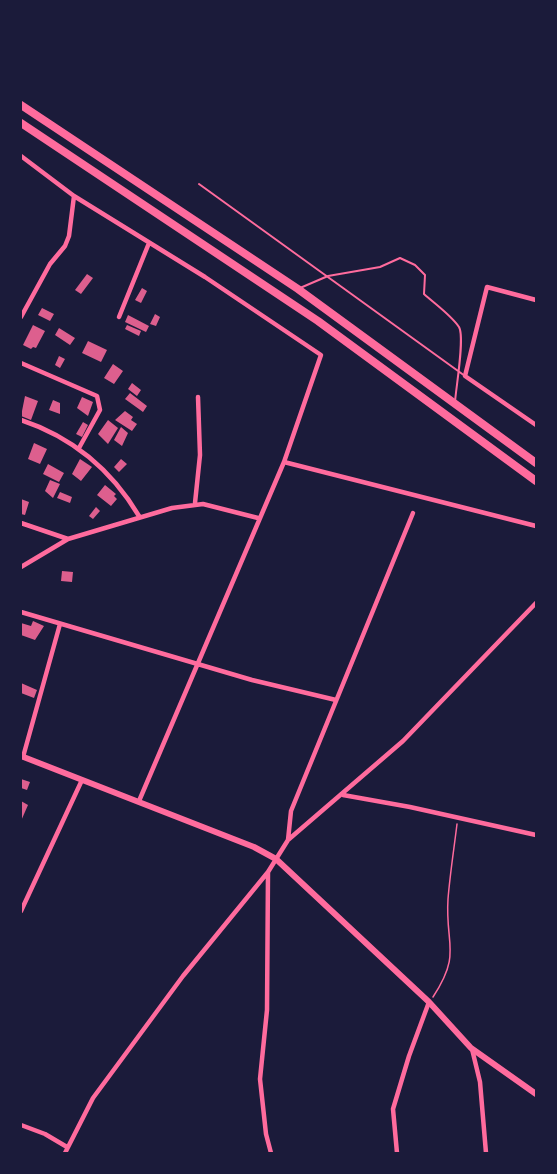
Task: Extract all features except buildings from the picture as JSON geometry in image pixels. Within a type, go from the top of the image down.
[{"type":"main road","points":[[21,105],[298,289],[536,463]]},
{"type":"main road","points":[[21,123],[318,321],[536,480]]},
{"type":"street","points":[[21,156],[74,196],[321,354],[284,462],[258,518],[139,801]]},
{"type":"street","points":[[21,317],[42,279],[65,246],[69,236],[74,196]]},
{"type":"street","points":[[119,317],[149,243]]},
{"type":"street","points":[[536,300],[487,287],[465,376],[536,424]]},
{"type":"street","points":[[21,363],[97,396],[100,410],[79,448]]},
{"type":"street","points":[[195,503],[200,455],[198,397]]},
{"type":"street","points":[[21,420],[63,437],[79,448],[109,474],[127,494],[140,516]]},
{"type":"street","points":[[284,462],[536,526]]},
{"type":"street","points":[[21,567],[68,539],[140,516],[195,503],[223,507],[258,518]]},
{"type":"street","points":[[288,840],[291,811],[413,513]]},
{"type":"street","points":[[21,523],[68,539]]},
{"type":"street","points":[[65,1153],[93,1098],[183,976],[268,872],[288,840],[403,741],[536,603]]},
{"type":"street","points":[[21,612],[252,680],[336,700]]},
{"type":"street","points":[[60,624],[22,757],[254,847],[276,859],[429,1002],[471,1048],[536,1094]]},
{"type":"street","points":[[21,911],[82,780]]},
{"type":"street","points":[[343,795],[536,835]]},
{"type":"street","points":[[268,872],[267,1010],[260,1079],[266,1134],[271,1153]]},
{"type":"street","points":[[397,1153],[393,1109],[429,1002]]},
{"type":"street","points":[[471,1048],[480,1082],[486,1153]]},
{"type":"street","points":[[21,1125],[45,1134],[67,1147]]},
{"type":"lane","points":[[199,184],[465,376]]},
{"type":"lane","points":[[298,289],[328,276],[380,267],[400,258],[415,265],[425,275],[424,294],[460,328],[463,343],[457,370],[455,402]]},
{"type":"path","points":[[429,1002],[446,977],[452,959],[448,900],[457,817]]}]
